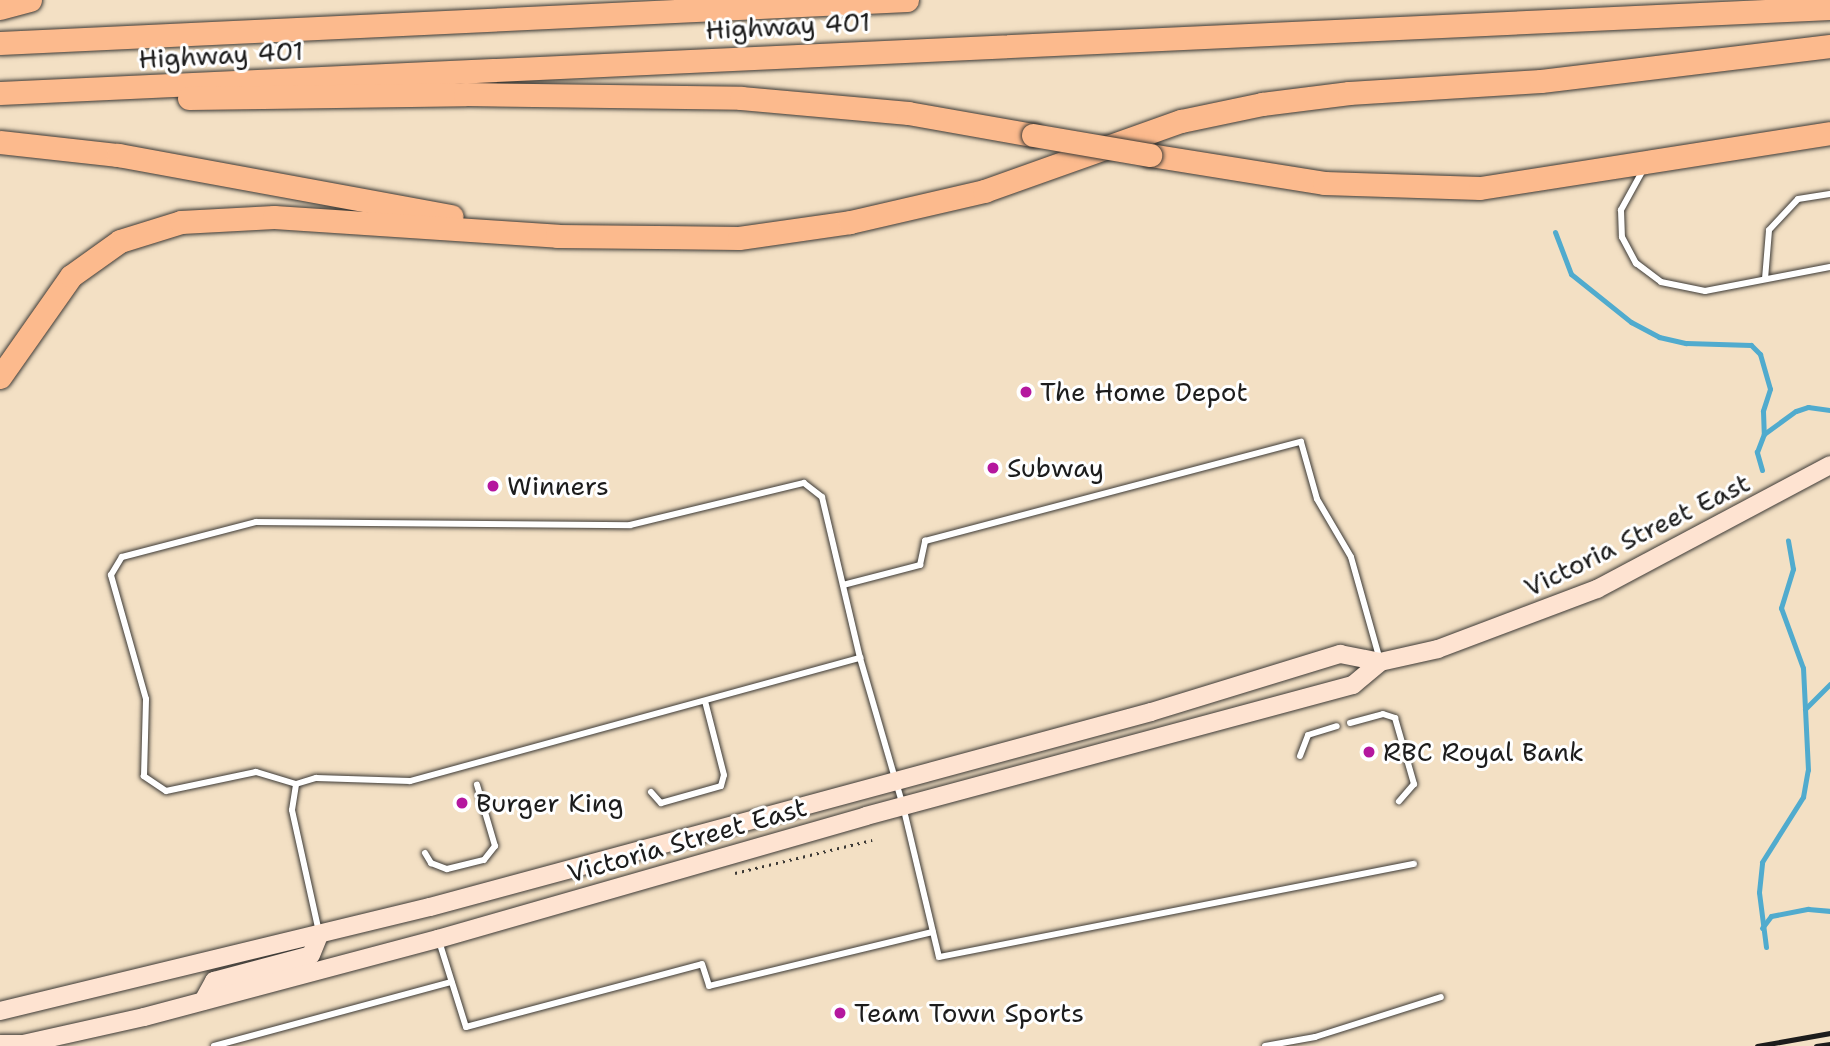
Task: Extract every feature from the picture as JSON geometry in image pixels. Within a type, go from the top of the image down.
[{"type":"highway","points":[[0,8],[30,0]]},
{"type":"highway","name":"Highway 401","points":[[0,43],[907,0]]},
{"type":"highway","name":"Highway 401","points":[[0,93],[1830,8]]},
{"type":"highway","points":[[0,377],[71,276],[120,241],[181,222],[274,217],[557,236],[738,238],[850,222],[984,191],[1181,121],[1262,104],[1349,93],[1541,81],[1830,46]]},
{"type":"highway","points":[[56,92],[214,99],[465,94],[741,98],[873,109],[1324,183],[1433,189],[1480,188],[1645,165],[1830,133]]},
{"type":"highway","points":[[0,142],[118,155],[557,236]]},
{"type":"main road","name":"Victoria Street East","points":[[0,1011],[319,935],[1151,712],[1340,654],[1380,662],[1438,649],[1597,589],[1830,465]]},
{"type":"main road","name":"Victoria Street East","points":[[0,1044],[23,1044],[203,1001],[438,939],[903,806],[1353,685],[1380,662]]},
{"type":"main road","points":[[203,1001],[214,981],[311,955],[319,935]]},
{"type":"lane","points":[[1645,165],[1621,210],[1622,237],[1636,263],[1661,282],[1705,291],[1830,267]]},
{"type":"lane","points":[[1765,279],[1769,230],[1798,199],[1830,194]]},
{"type":"lane","points":[[843,585],[920,565],[925,541],[1301,442],[1317,499],[1351,557],[1380,662]]},
{"type":"lane","points":[[860,659],[410,781],[316,778],[296,784],[256,772],[166,791],[150,784],[144,776],[146,699],[111,575],[122,557],[256,522],[629,525],[804,483],[821,497],[860,659],[903,806],[939,957],[1414,864]]},
{"type":"lane","points":[[651,792],[661,803],[721,786],[724,775],[705,701]]},
{"type":"lane","points":[[1350,723],[1383,714],[1395,718],[1414,783],[1399,801]]},
{"type":"lane","points":[[1300,756],[1308,735],[1337,726]]},
{"type":"lane","points":[[296,784],[292,810],[319,935]]},
{"type":"lane","points":[[425,853],[431,863],[447,869],[484,859],[495,846],[477,785]]},
{"type":"lane","points":[[438,939],[466,1027],[702,964],[709,986],[933,932]]},
{"type":"lane","points":[[214,1046],[452,982]]},
{"type":"lane","points":[[1265,1046],[1315,1037],[1441,997]]},
{"type":"waterway","points":[[1555,232],[1571,274],[1631,322],[1659,337],[1686,343],[1751,345],[1760,354],[1770,389],[1763,411],[1764,434]]},
{"type":"waterway","points":[[1762,470],[1757,452],[1764,434],[1796,411],[1808,407],[1830,410]]},
{"type":"waterway","points":[[1766,947],[1759,892],[1762,862],[1803,797],[1808,770],[1803,668],[1781,608],[1793,569],[1788,540]]},
{"type":"waterway","points":[[1805,709],[1830,684]]},
{"type":"waterway","points":[[1762,928],[1771,916],[1808,909],[1830,911]]},
{"type":"railway","points":[[1757,1046],[1830,1033]]},
{"type":"railway","points":[[1816,1046],[1830,1044]]},
{"type":"place","name":"The Home Depot","points":[[1026,392]]},
{"type":"place","name":"Subway","points":[[993,468]]},
{"type":"place","name":"Winners","points":[[493,486]]},
{"type":"place","name":"RBC Royal Bank","points":[[1369,752]]},
{"type":"place","name":"Burger King","points":[[462,803]]},
{"type":"place","name":"Team Town Sports","points":[[840,1013]]}]
